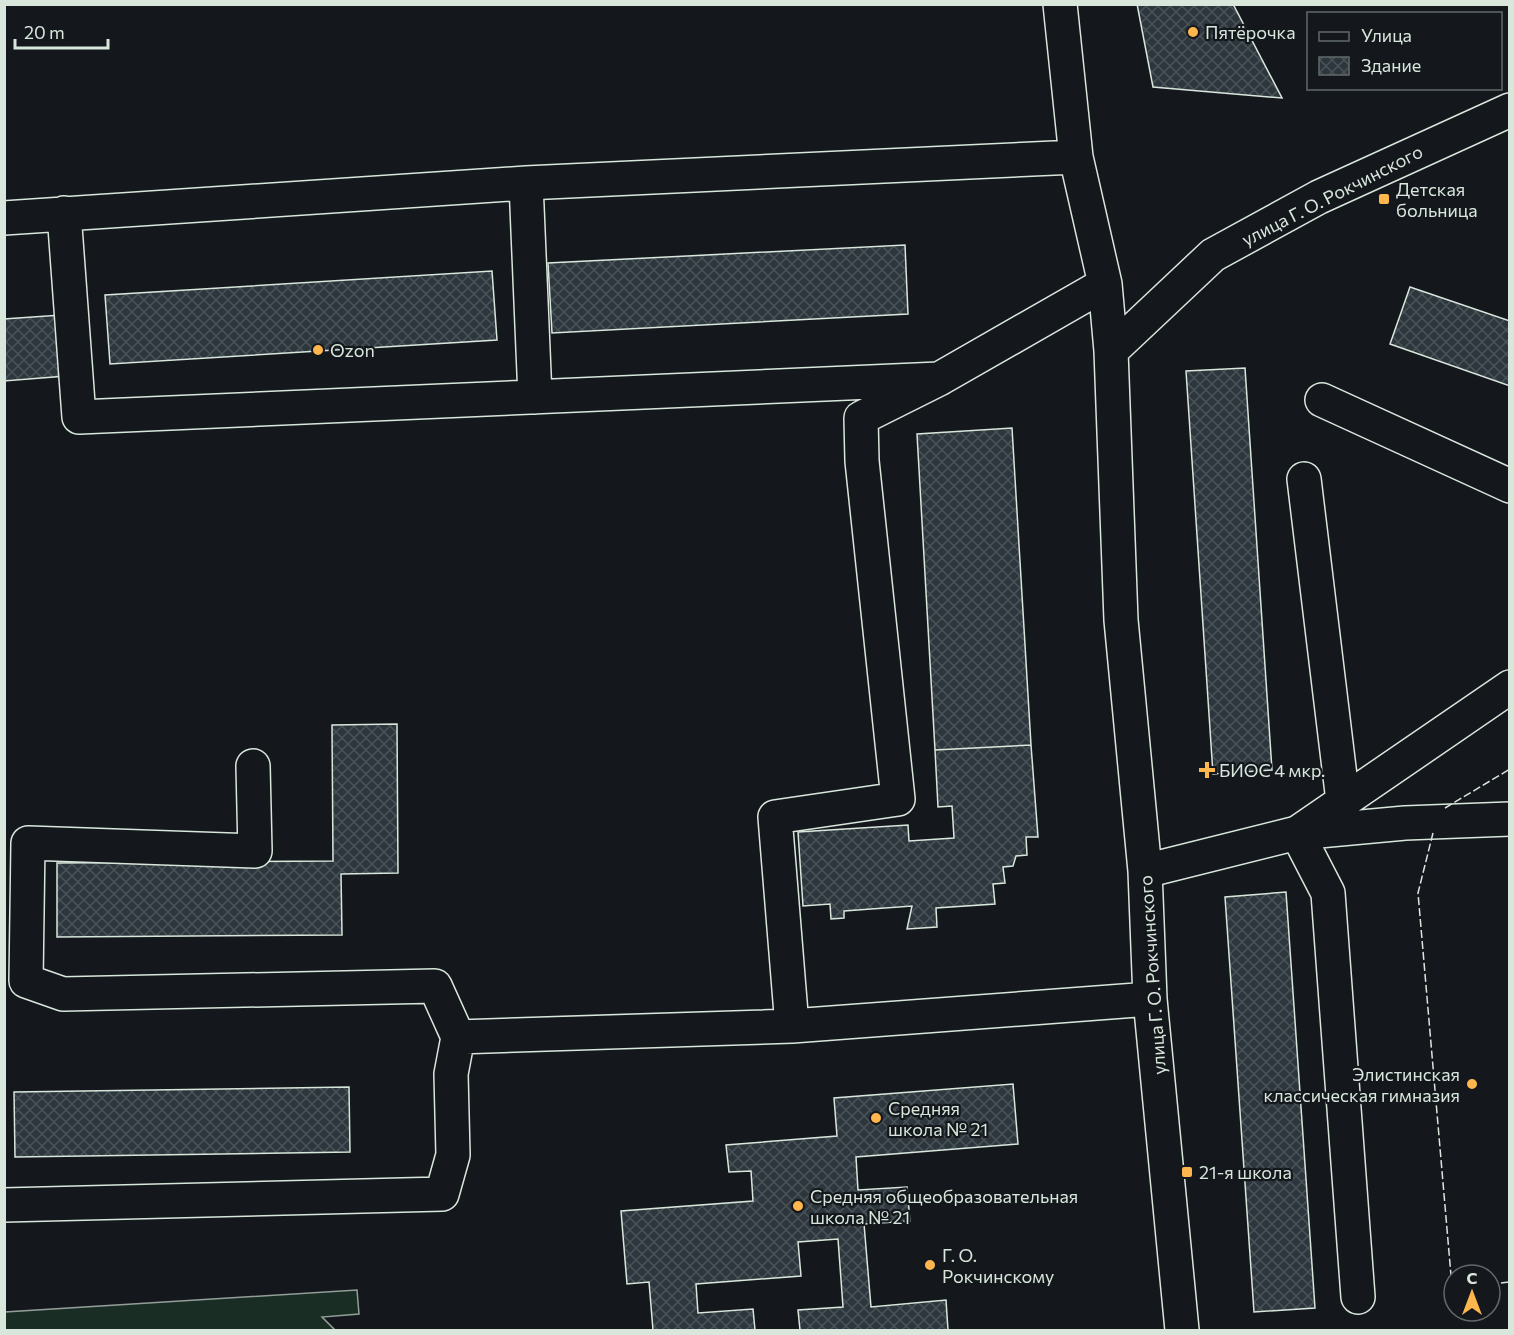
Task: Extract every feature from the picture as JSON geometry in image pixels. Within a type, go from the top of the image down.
[{"type":"street","name":"улица Г. О. Рокчинского","points":[[1060,4],[1076,157],[1105,284],[1111,351],[1121,620],[1145,871],[1150,999],[1182,1330]]},
{"type":"street","name":"улица Г. О. Рокчинского","points":[[1111,351],[1213,255],[1320,197],[1509,110]]},
{"type":"street","points":[[4,218],[526,183],[1076,157]]},
{"type":"street","points":[[526,183],[536,397]]},
{"type":"street","points":[[64,213],[79,417],[939,379]]},
{"type":"street","points":[[792,1026],[775,817],[898,798],[862,460],[861,418],[939,379],[1105,284]]},
{"type":"street","points":[[1322,400],[1509,486]]},
{"type":"street","points":[[1304,479],[1343,801]]},
{"type":"street","points":[[1297,833],[1509,687]]},
{"type":"street","points":[[4,1205],[442,1194],[453,1155],[451,1074],[458,1037],[435,986],[63,994],[26,981],[28,843],[255,851],[254,766]]},
{"type":"street","points":[[1145,871],[1297,833],[1406,823],[1509,819]]},
{"type":"street","points":[[1297,833],[1328,893],[1358,1297]]},
{"type":"street","points":[[458,1037],[792,1026],[1150,999]]},
{"type":"green space","points":[[357,1290],[359,1314],[322,1317],[335,1330],[5,1330],[5,1312]]},
{"type":"building","points":[[1137,4],[1233,4],[1282,98],[1153,87]]},
{"type":"building","points":[[905,245],[908,314],[552,333],[548,263]]},
{"type":"building","points":[[492,271],[497,340],[110,364],[105,295]]},
{"type":"building","points":[[1410,287],[1510,321],[1510,386],[1390,344]]},
{"type":"building","points":[[61,315],[66,376],[4,381],[4,319]]},
{"type":"building","points":[[1245,368],[1272,770],[1213,774],[1186,371]]},
{"type":"building","points":[[1012,428],[1031,745],[935,750],[917,434]]},
{"type":"building","points":[[397,724],[398,873],[341,874],[342,935],[57,937],[57,863],[333,861],[332,725]]},
{"type":"building","points":[[1031,745],[1038,837],[1026,837],[1027,855],[1016,856],[1013,866],[1003,867],[1005,883],[993,884],[995,904],[936,908],[937,927],[907,929],[912,906],[844,911],[844,918],[831,919],[830,904],[803,906],[798,832],[908,825],[909,841],[954,838],[952,806],[938,807],[935,750]]},
{"type":"building","points":[[1286,892],[1315,1308],[1254,1312],[1225,897]]},
{"type":"building","name":"Средняя общеобразовательная школа № 21","points":[[1013,1084],[1018,1144],[856,1157],[858,1190],[907,1187],[910,1221],[864,1224],[871,1307],[946,1300],[948,1330],[800,1330],[798,1310],[843,1307],[838,1239],[798,1242],[801,1276],[696,1284],[698,1313],[753,1309],[755,1330],[653,1330],[649,1282],[627,1284],[621,1211],[753,1201],[751,1171],[729,1172],[726,1145],[837,1136],[834,1098]]},
{"type":"building","points":[[349,1087],[350,1152],[15,1157],[14,1092]]},
{"type":"fence","points":[[1445,808],[1510,769]]},
{"type":"fence","points":[[1433,833],[1418,893],[1450,1263]]},
{"type":"fence","points":[[1502,1283],[1510,1282]]},
{"type":"place","name":"Пятёрочка","points":[[1193,32]]},
{"type":"place","name":"Детская больница","points":[[1384,199]]},
{"type":"place","name":"Ozon","points":[[318,350]]},
{"type":"place","name":"БИОС 4 мкр.","points":[[1207,770]]},
{"type":"place","name":"Элистинская классическая гимназия","points":[[1472,1084]]},
{"type":"place","name":"Средняя школа № 21","points":[[876,1118]]},
{"type":"place","name":"21-я школа","points":[[1187,1172]]},
{"type":"place","name":"Средняя общеобразовательная школа № 21","points":[[798,1206]]},
{"type":"place","name":"Г. О. Рокчинскому","points":[[930,1265]]}]
